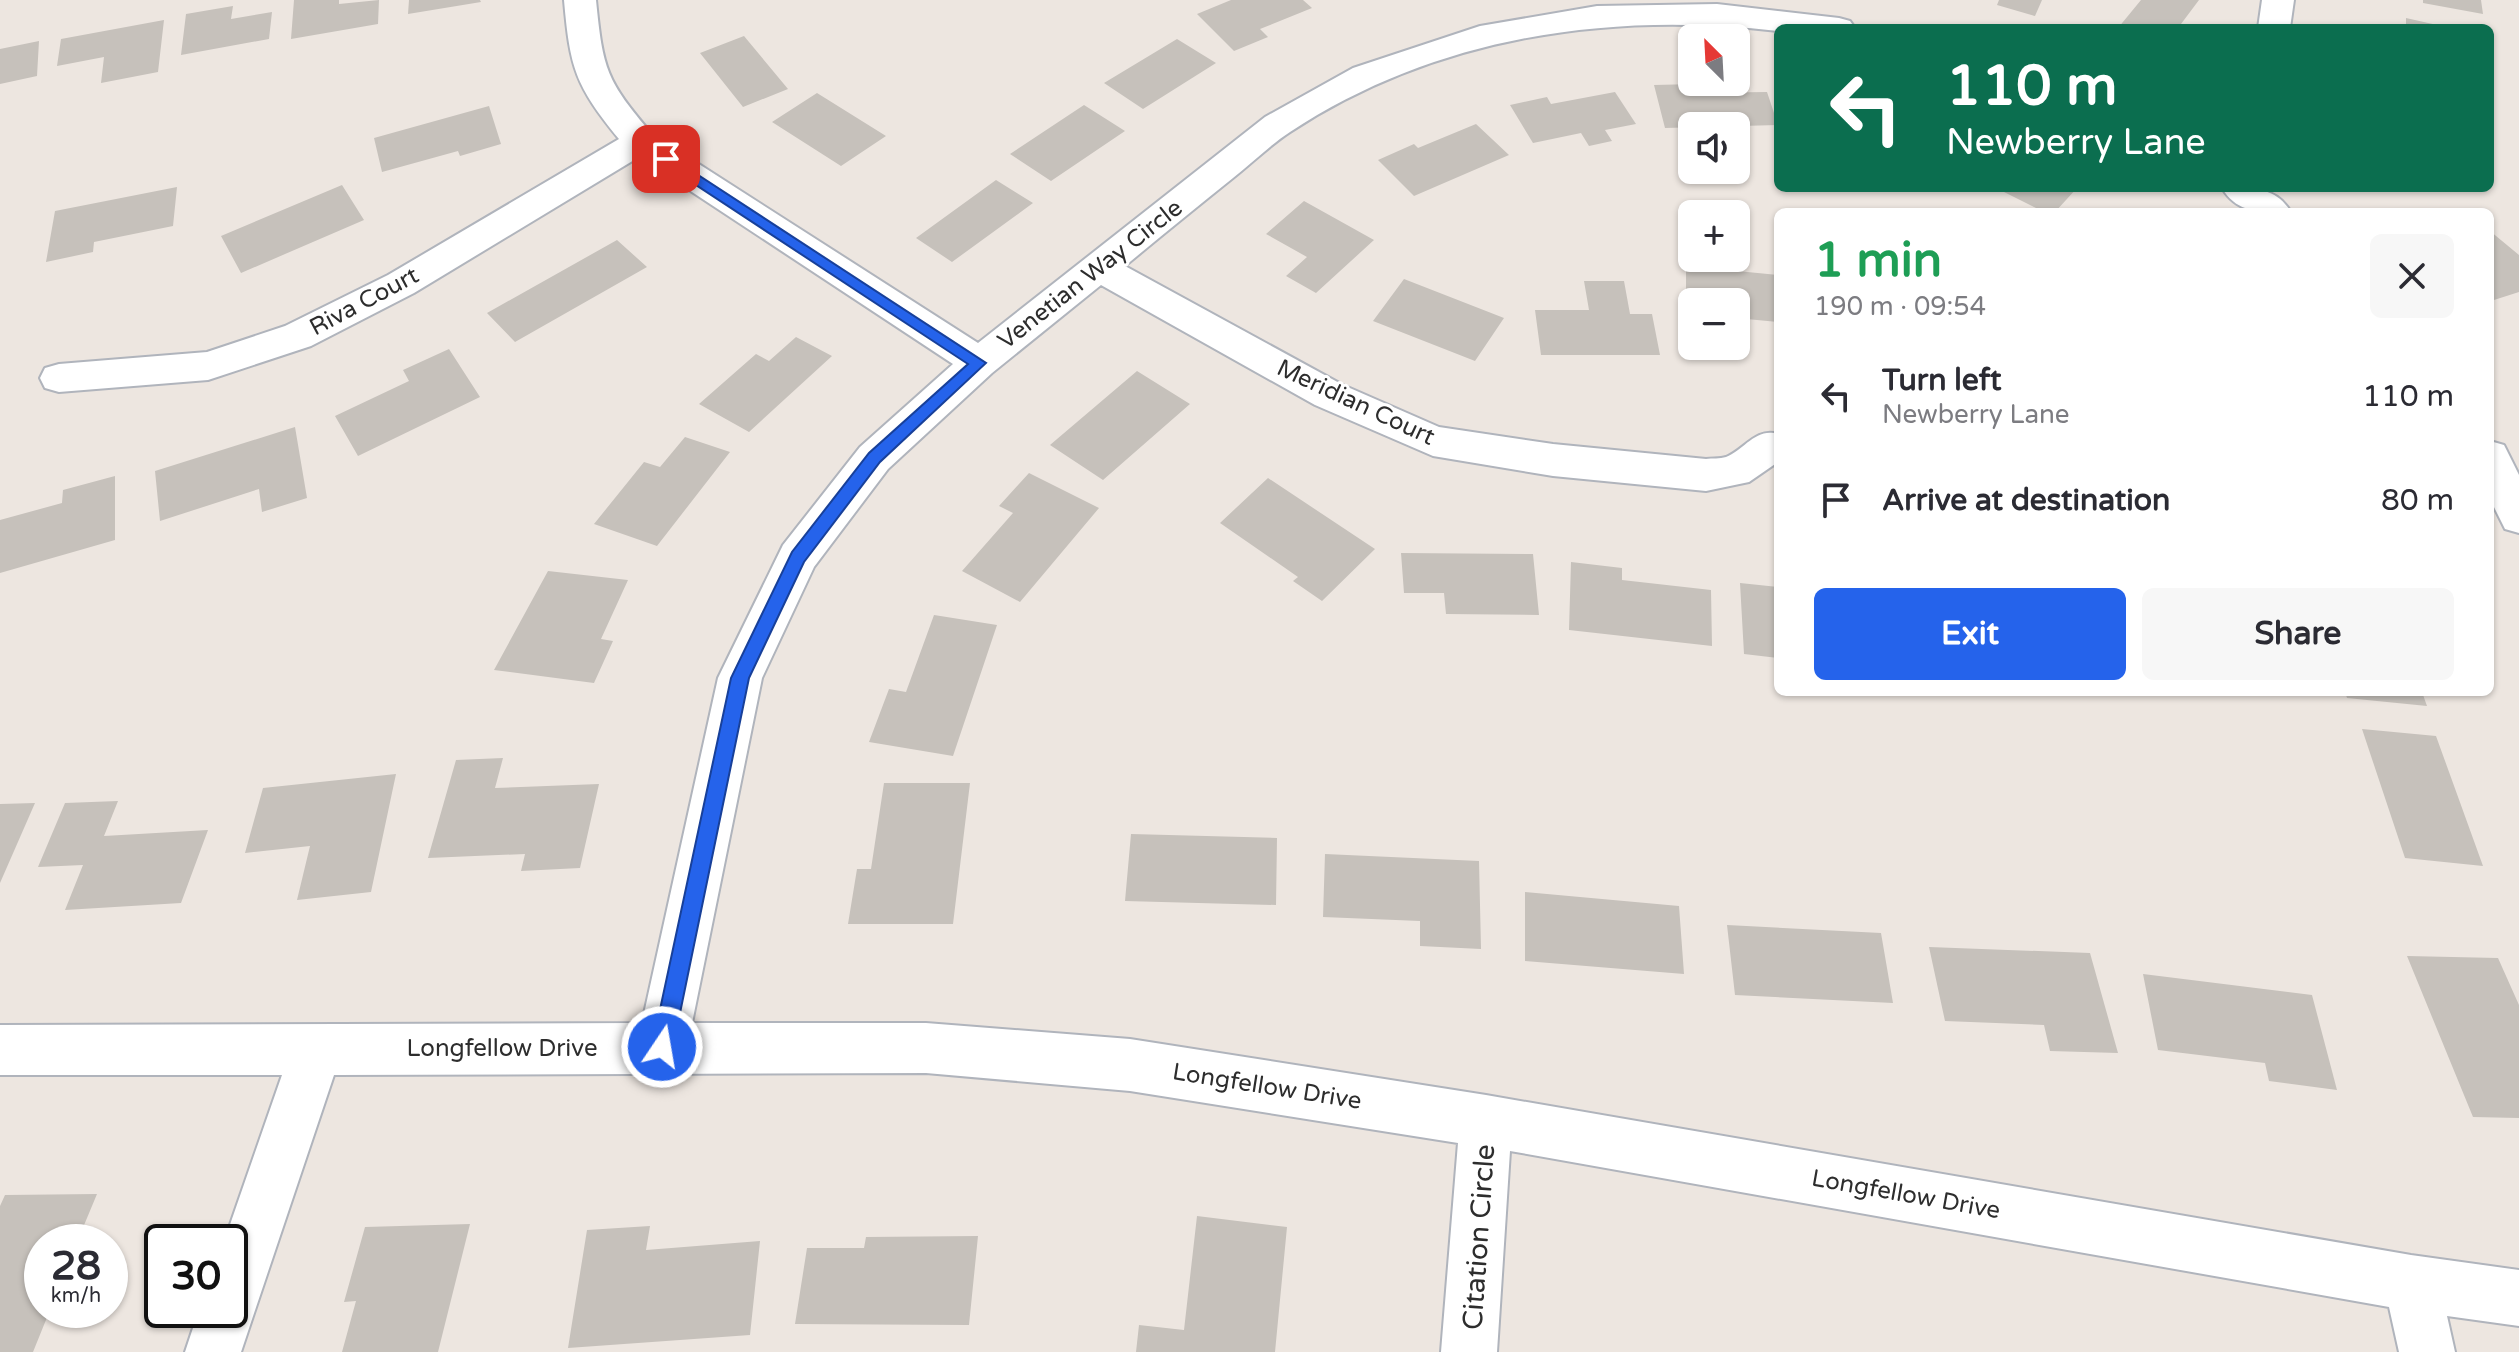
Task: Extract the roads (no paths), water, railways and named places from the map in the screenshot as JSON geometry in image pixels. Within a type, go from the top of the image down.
[{"type":"street","points":[[580,0],[586,57],[595,81],[603,97],[640,142],[979,363]]},
{"type":"street","points":[[2275,24],[2278,0]]},
{"type":"street","name":"Venetian Way Circle","points":[[662,1047],[740,678],[798,557],[874,458],[979,363],[1277,125],[1365,75],[1480,36],[1597,16],[1717,14],[1804,24]]},
{"type":"street","name":"Riva Court","points":[[59,378],[208,366],[298,336],[401,284],[640,142]]},
{"type":"street","points":[[2245,192],[2267,208]]},
{"type":"street","name":"Meridian Court","points":[[1100,268],[1329,395],[1433,441],[1553,460],[1706,475],[1735,471],[1770,447]]},
{"type":"street","points":[[2494,464],[2519,517]]},
{"type":"street","name":"Longfellow Drive","points":[[0,1050],[926,1048],[1130,1065],[1486,1121],[2411,1283],[2519,1298]]},
{"type":"street","points":[[248,1250],[317,1049]]},
{"type":"street","name":"Citation Circle","points":[[1469,1352],[1486,1121]]},
{"type":"street","points":[[2411,1283],[2427,1352]]},
{"type":"street","points":[[213,1352],[221,1328]]}]
